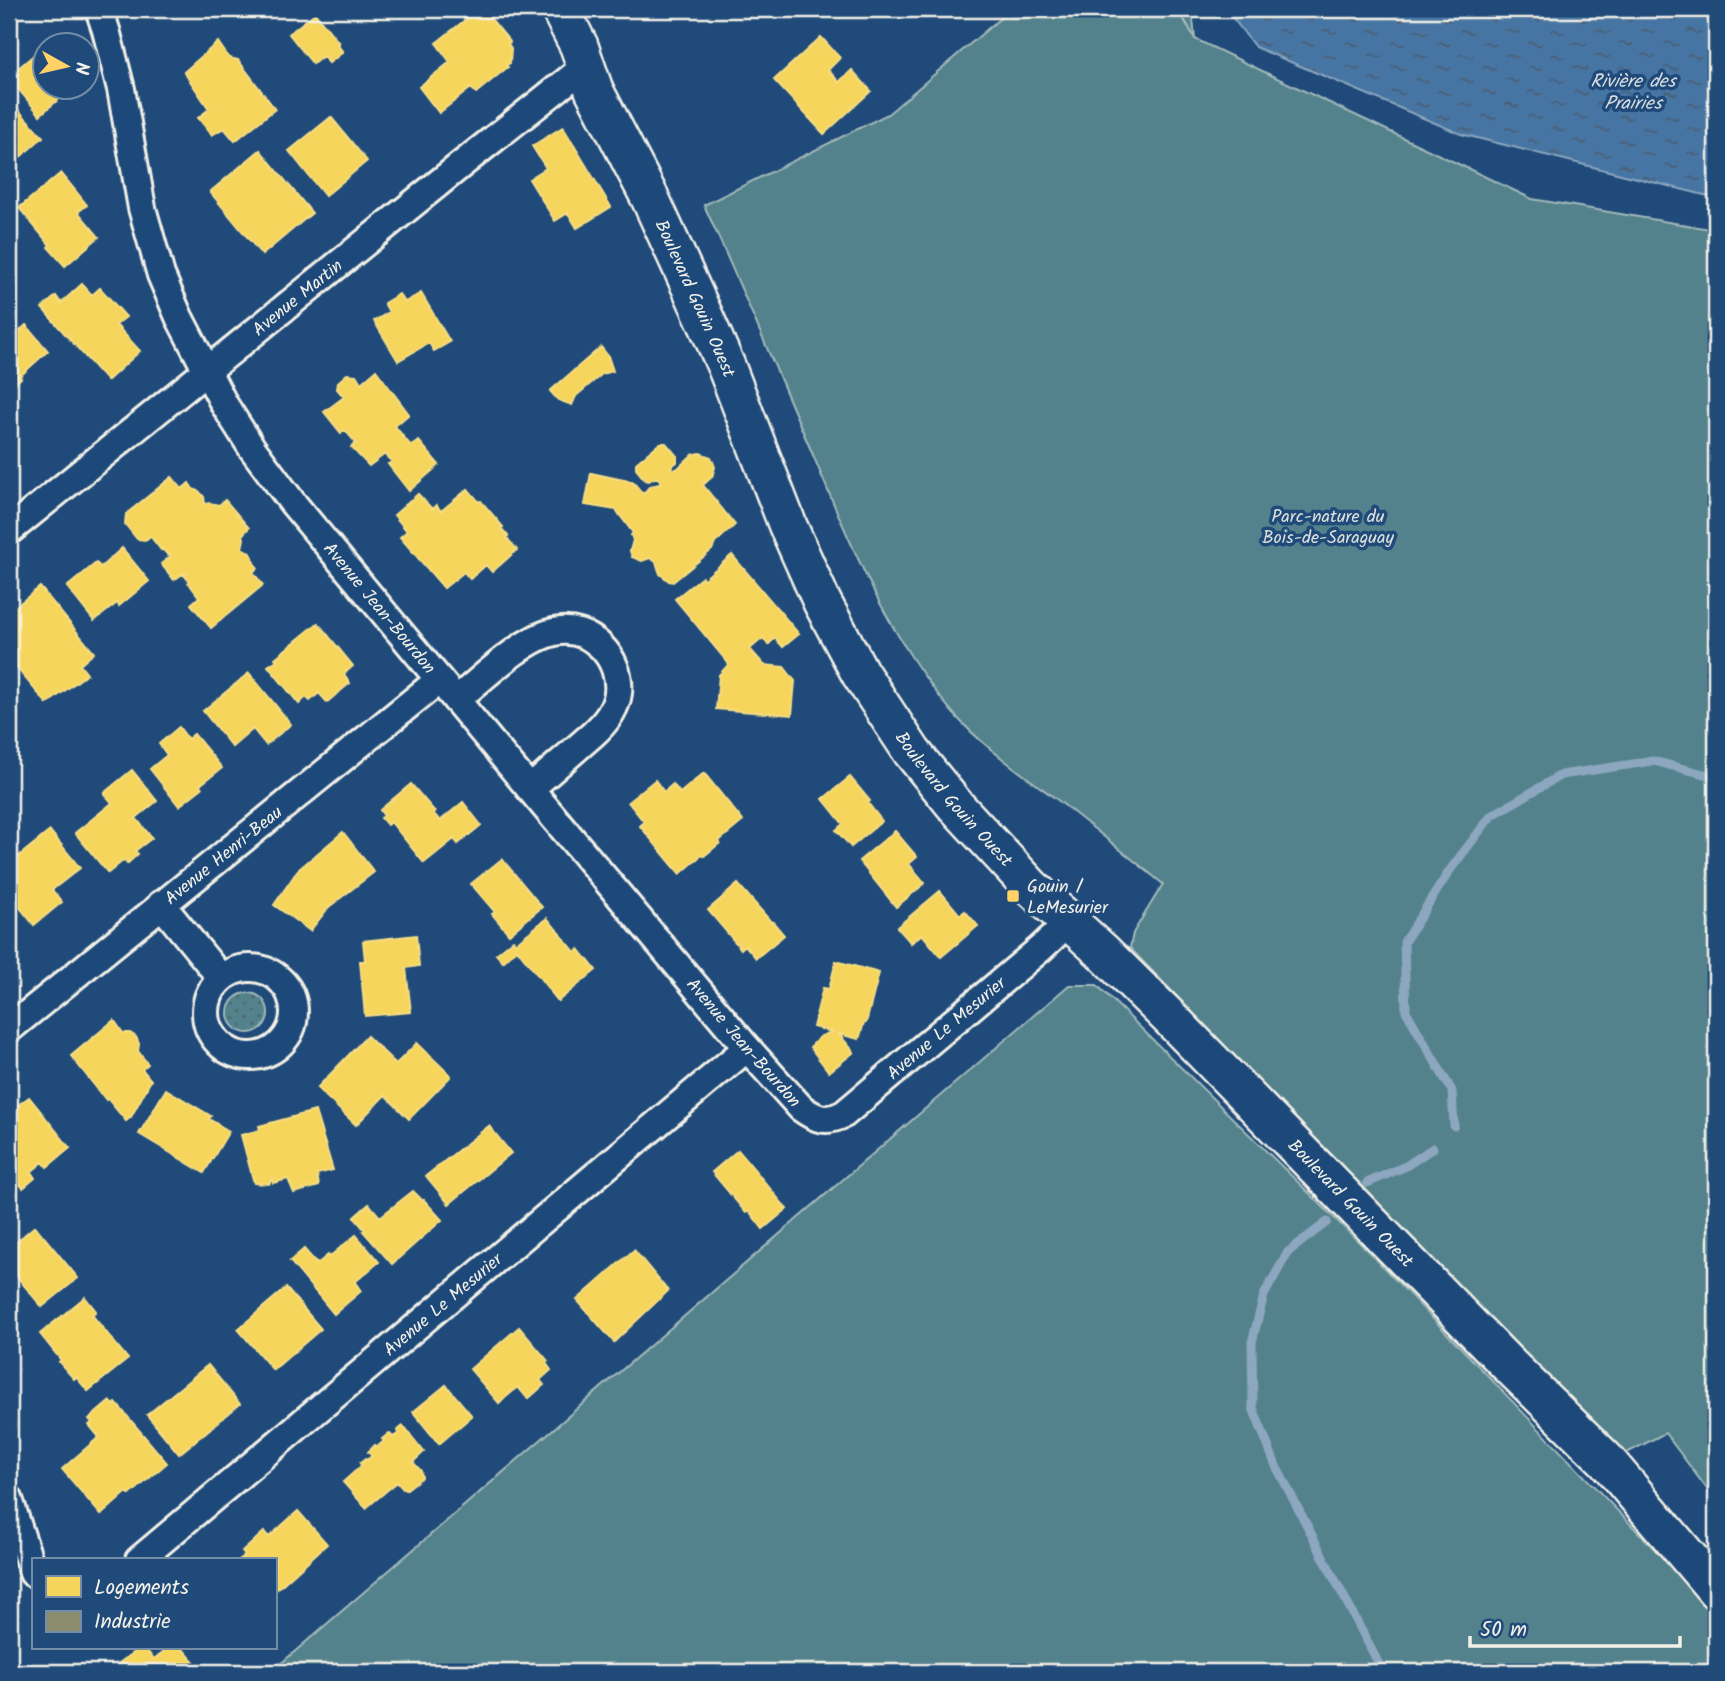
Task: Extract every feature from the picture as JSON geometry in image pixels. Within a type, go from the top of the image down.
[{"type":"street","name":"Avenue Jean-Bourdon","points":[[99,9],[121,89],[142,208],[154,253],[169,295],[224,404],[274,480],[530,789],[747,1048],[801,1108],[818,1119]]},
{"type":"street","name":"Boulevard Gouin Ouest","points":[[560,9],[579,46],[594,90],[650,198],[726,366],[788,526],[822,602],[847,650],[901,735],[973,827],[1068,923],[1102,951],[1172,1020],[1507,1364],[1606,1460],[1716,1590]]},
{"type":"street","name":"Avenue Martin","points":[[9,531],[586,66]]},
{"type":"street","name":"Avenue Henri-Beau","points":[[9,1029],[161,904],[448,690],[505,660],[543,635],[558,631],[573,632],[588,637],[609,654],[616,668],[618,695],[602,726],[530,789]]},
{"type":"street","points":[[161,904],[221,978]]},
{"type":"street","name":"Avenue Le Mesurier","points":[[818,1119],[834,1119],[855,1106],[1040,950],[1068,923]]},
{"type":"street","name":"Avenue Le Mesurier","points":[[141,1558],[747,1048]]},
{"type":"street","points":[[9,1499],[32,1570]]},
{"type":"green space","name":"Parc-nature du Bois-de-Saraguay","points":[[1011,9],[1178,9],[1195,39],[1532,199],[1716,230],[1716,1501],[1665,1433],[1625,1454],[1130,948],[1133,933],[1163,884],[976,737],[953,713],[908,652],[871,586],[704,205],[888,114]]},
{"type":"green space","points":[[1179,9],[1192,9],[1195,39]]},
{"type":"green space","points":[[1069,985],[1097,985],[1361,1244],[1665,1560],[1714,1615],[1709,1622],[1716,1629],[1716,1672],[271,1672]]},
{"type":"green space","points":[[248,993],[256,994],[262,999],[267,1005],[267,1021],[262,1027],[256,1032],[248,1033],[240,1032],[234,1027],[229,1021],[228,1013],[229,1005],[234,999],[240,994]]},
{"type":"water","name":"Rivière des Prairies","points":[[1226,9],[1716,9],[1716,198],[1461,134],[1255,47]]},
{"type":"building: Logements","points":[[479,9],[483,9],[510,42],[510,63],[476,93],[471,88],[439,113],[419,87],[450,62],[436,43]]},
{"type":"building: Logements","points":[[315,13],[343,52],[329,63],[323,56],[313,64],[289,34]]},
{"type":"building: Logements","points":[[821,37],[840,58],[828,70],[839,82],[852,70],[871,91],[824,134],[774,80]]},
{"type":"building: Logements","points":[[218,42],[229,58],[238,60],[275,109],[235,141],[224,128],[212,135],[198,118],[209,109],[184,72]]},
{"type":"building: Logements","points":[[32,57],[32,102],[55,102],[40,115],[9,76]]},
{"type":"building: Logements","points":[[9,100],[43,137],[9,167]]},
{"type":"building: Logements","points":[[331,117],[367,161],[325,196],[289,151]]},
{"type":"building: Logements","points":[[563,127],[611,207],[577,228],[568,213],[555,221],[529,179],[546,168],[532,146]]},
{"type":"building: Logements","points":[[260,150],[312,213],[262,255],[210,192]]},
{"type":"building: Logements","points":[[61,173],[87,205],[78,212],[99,237],[65,266],[19,208]]},
{"type":"building: Logements","points":[[82,284],[92,295],[100,288],[126,317],[116,325],[140,351],[107,381],[42,308],[56,296],[61,303]]},
{"type":"building: Logements","points":[[421,293],[450,342],[434,351],[429,343],[398,361],[374,321],[389,312],[384,303],[399,294],[405,302]]},
{"type":"building: Logements","points":[[26,325],[48,351],[9,389],[9,341]]},
{"type":"building: Logements","points":[[601,347],[608,356],[613,371],[602,374],[576,396],[572,405],[558,400],[550,391]]},
{"type":"building: Logements","points":[[376,370],[409,414],[395,426],[411,446],[419,441],[439,465],[409,491],[388,464],[392,462],[385,454],[369,466],[351,447],[356,443],[345,430],[341,433],[324,412],[344,397],[337,389],[338,382],[347,374],[356,375],[361,383]]},
{"type":"building: Logements","points":[[660,443],[666,443],[677,456],[677,462],[672,469],[677,469],[692,455],[700,453],[711,457],[715,467],[712,477],[703,485],[735,525],[715,543],[712,550],[673,582],[660,574],[656,562],[650,558],[642,561],[632,557],[630,551],[633,533],[616,510],[585,505],[591,473],[633,482],[643,494],[650,486],[660,484],[656,477],[645,480],[636,469],[636,463]]},
{"type":"building: Logements","points":[[172,477],[182,489],[189,483],[193,489],[199,491],[205,504],[219,505],[225,500],[249,528],[243,534],[242,548],[253,558],[258,568],[253,572],[263,585],[211,628],[191,604],[199,597],[184,575],[186,574],[184,573],[174,580],[161,564],[171,556],[161,550],[150,536],[146,540],[137,539],[125,524],[126,514]]},
{"type":"building: Logements","points":[[468,489],[503,527],[501,528],[508,536],[506,537],[517,550],[492,572],[486,565],[470,579],[464,572],[444,588],[400,537],[407,531],[394,515],[418,494],[432,509],[436,505],[441,511]]},
{"type":"building: Logements","points":[[122,548],[149,581],[119,606],[117,603],[94,621],[67,587],[96,563],[101,567]]},
{"type":"building: Logements","points":[[732,555],[799,634],[783,647],[775,638],[768,645],[763,638],[750,649],[764,665],[784,667],[795,681],[792,715],[716,709],[719,675],[729,664],[675,599]]},
{"type":"building: Logements","points":[[40,587],[94,653],[80,665],[87,674],[47,704],[9,659],[9,612]]},
{"type":"building: Logements","points":[[318,623],[353,666],[344,674],[350,683],[327,702],[319,693],[310,701],[306,697],[299,704],[268,666]]},
{"type":"building: Logements","points":[[249,673],[291,724],[266,745],[253,729],[232,747],[203,711]]},
{"type":"building: Logements","points":[[179,727],[188,739],[194,734],[222,768],[179,806],[150,769],[167,755],[159,744]]},
{"type":"building: Logements","points":[[132,770],[157,801],[136,818],[152,838],[135,851],[138,854],[127,864],[124,860],[108,873],[75,833],[112,803],[104,793]]},
{"type":"building: Logements","points":[[704,773],[743,821],[680,874],[640,826],[644,822],[628,802],[655,780],[664,792],[673,784],[680,793]]},
{"type":"building: Logements","points":[[850,777],[882,821],[851,847],[836,830],[843,824],[823,799]]},
{"type":"building: Logements","points":[[411,784],[440,821],[463,802],[481,825],[458,844],[454,839],[424,863],[391,822],[387,825],[381,818],[384,816],[380,810]]},
{"type":"building: Logements","points":[[50,831],[80,868],[52,890],[62,902],[34,925],[9,894],[9,864]]},
{"type":"building: Logements","points":[[895,831],[917,857],[909,864],[925,883],[896,907],[859,861]]},
{"type":"building: Logements","points":[[343,832],[374,872],[329,907],[310,931],[274,905],[298,870]]},
{"type":"building: Logements","points":[[502,859],[542,907],[509,934],[492,914],[495,912],[471,884]]},
{"type":"building: Logements","points":[[738,884],[784,935],[756,958],[745,945],[741,949],[708,910]]},
{"type":"building: Logements","points":[[940,891],[960,915],[965,911],[978,926],[941,957],[922,934],[911,943],[897,927]]},
{"type":"building: Logements","points":[[547,918],[575,952],[579,949],[596,970],[558,1001],[517,949],[503,962],[496,954],[513,940],[516,943]]},
{"type":"building: Logements","points":[[416,935],[419,966],[406,968],[411,1012],[365,1016],[360,961],[365,961],[363,941]]},
{"type":"building: Logements","points":[[836,961],[879,973],[859,1039],[839,1034],[854,1052],[829,1072],[810,1047],[821,1036],[832,1032],[813,1027],[823,988],[829,989]]},
{"type":"building: Logements","points":[[114,1020],[123,1033],[136,1037],[138,1051],[148,1064],[142,1069],[151,1080],[131,1117],[126,1121],[71,1056]]},
{"type":"building: Logements","points":[[367,1036],[396,1064],[417,1043],[451,1076],[409,1119],[385,1095],[356,1125],[317,1088]]},
{"type":"building: Logements","points":[[166,1089],[211,1116],[209,1119],[229,1131],[204,1173],[139,1134]]},
{"type":"building: Logements","points":[[29,1097],[70,1148],[47,1167],[43,1162],[31,1172],[35,1178],[23,1188],[18,1182],[15,1185],[9,1178],[9,1114]]},
{"type":"building: Logements","points":[[315,1111],[333,1170],[317,1174],[319,1186],[294,1193],[288,1179],[273,1183],[272,1178],[269,1184],[254,1183],[241,1135],[260,1130],[259,1126]]},
{"type":"building: Logements","points":[[489,1126],[511,1153],[449,1204],[426,1176]]},
{"type":"building: Logements","points":[[738,1150],[787,1209],[763,1229],[712,1172]]},
{"type":"building: Logements","points":[[413,1191],[442,1220],[392,1264],[354,1217],[369,1204],[380,1217]]},
{"type":"building: Logements","points":[[35,1226],[78,1278],[42,1307],[9,1267],[17,1261],[9,1248]]},
{"type":"building: Logements","points":[[356,1235],[379,1262],[355,1282],[361,1291],[334,1314],[290,1261],[304,1249],[317,1264]]},
{"type":"building: Logements","points":[[634,1250],[668,1291],[614,1342],[577,1300]]},
{"type":"building: Logements","points":[[286,1288],[321,1329],[273,1370],[238,1329]]},
{"type":"building: Logements","points":[[85,1297],[96,1311],[92,1315],[128,1359],[88,1391],[59,1362],[61,1360],[40,1334]]},
{"type":"building: Logements","points":[[519,1327],[548,1361],[546,1363],[551,1370],[540,1380],[544,1385],[528,1399],[518,1387],[499,1403],[470,1369]]},
{"type":"building: Logements","points":[[208,1365],[240,1404],[179,1454],[147,1415]]},
{"type":"building: Logements","points":[[446,1385],[472,1416],[439,1444],[413,1412]]},
{"type":"building: Logements","points":[[110,1401],[114,1405],[116,1403],[167,1463],[130,1495],[127,1492],[101,1515],[62,1469],[99,1437],[89,1425],[92,1423],[89,1419]]},
{"type":"building: Logements","points":[[403,1426],[424,1452],[413,1462],[421,1471],[422,1477],[407,1489],[403,1489],[397,1482],[366,1508],[343,1482],[361,1466],[360,1463],[372,1456],[368,1452],[375,1445],[377,1447],[384,1441],[382,1439],[389,1433],[393,1437],[399,1433],[397,1431]]},
{"type":"building: Logements","points":[[298,1511],[327,1544],[276,1590],[276,1558],[241,1558],[245,1555],[242,1552],[264,1532],[269,1537]]},
{"type":"building: Logements","points":[[136,1650],[146,1650],[154,1659],[165,1650],[184,1650],[203,1672],[125,1672],[118,1664]]},
{"type":"building: Industrie","points":[[768,9],[786,9],[776,18]]},
{"type":"waterway","points":[[1454,1126],[1452,1091],[1406,1011],[1404,942],[1450,870],[1491,816],[1561,775],[1653,761],[1716,777]]},
{"type":"waterway","points":[[1367,1183],[1406,1166],[1433,1148]]},
{"type":"waterway","points":[[1327,1222],[1288,1252],[1264,1295],[1252,1342],[1253,1408],[1276,1466],[1382,1670]]},
{"type":"place","name":"Gouin / LeMesurier","points":[[1013,896]]}]
